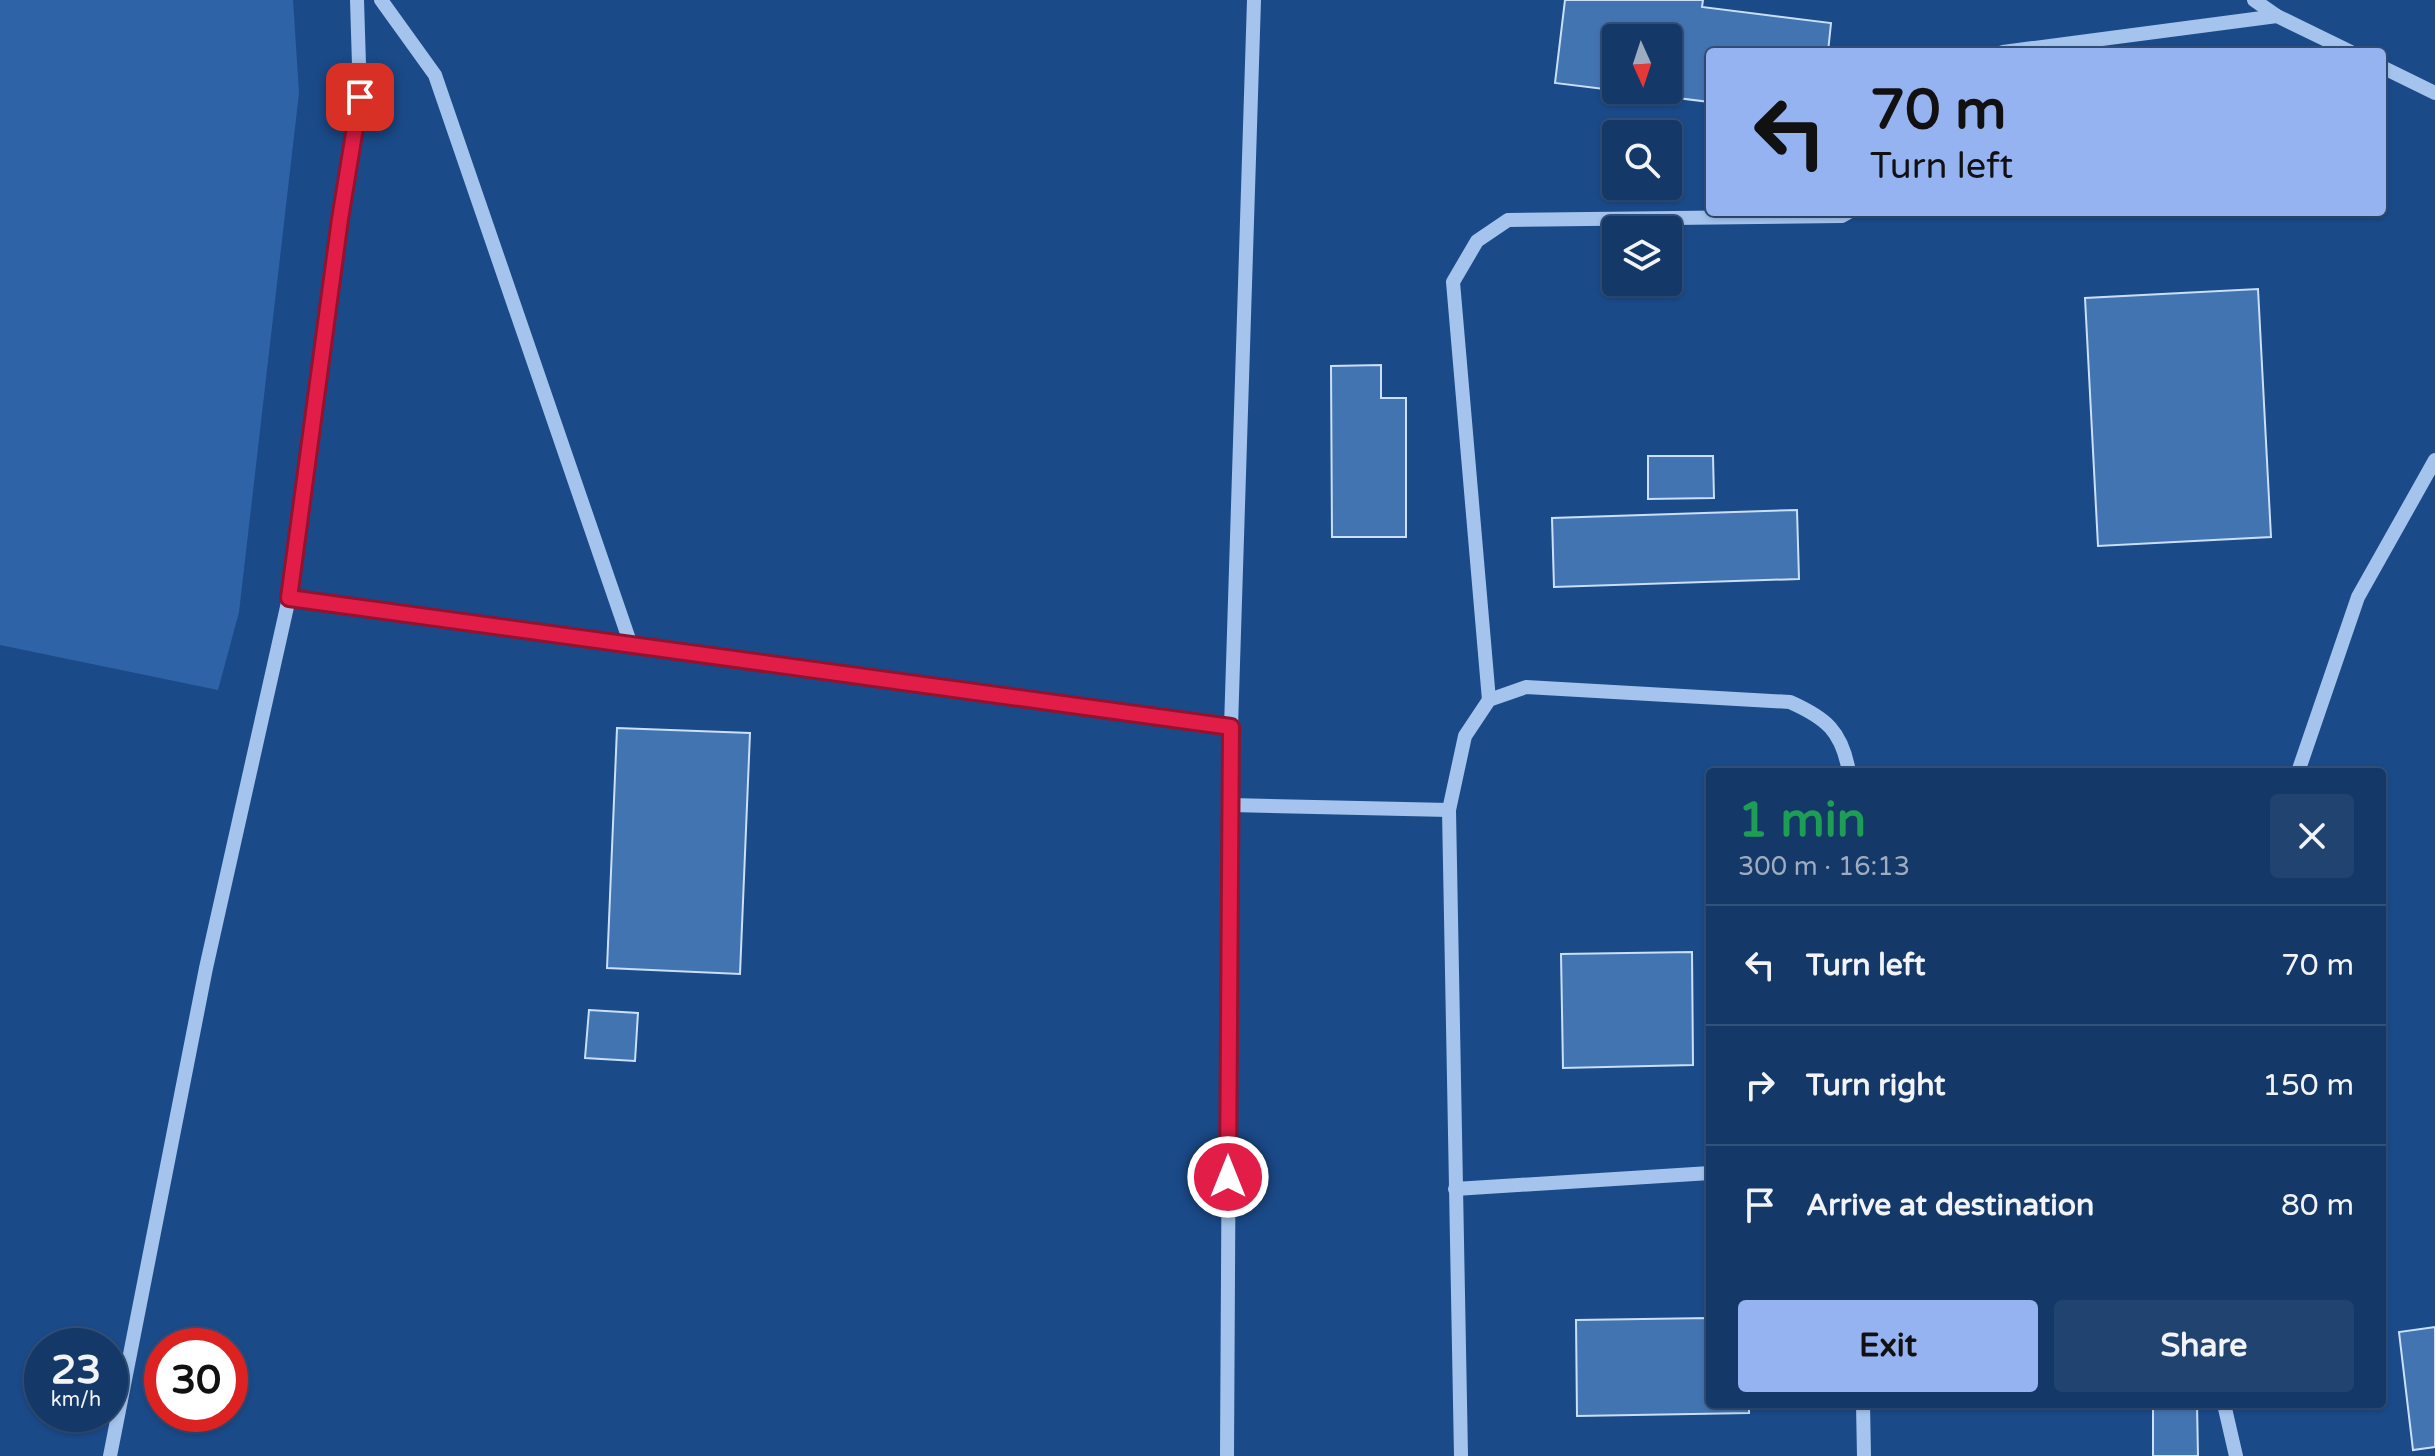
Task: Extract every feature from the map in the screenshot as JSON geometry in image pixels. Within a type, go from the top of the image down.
[{"type":"street","points":[[110,1456],[206,968],[289,598],[340,219],[360,97],[357,0]]},
{"type":"street","points":[[381,0],[435,75],[631,645]]},
{"type":"street","points":[[1227,1456],[1231,727],[1254,0]]},
{"type":"street","points":[[2254,0],[2277,16],[2343,48]]},
{"type":"street","points":[[2033,48],[2277,16]]},
{"type":"street","points":[[2386,69],[2435,93]]},
{"type":"street","points":[[1489,700],[1453,282],[1477,241],[1508,220],[1842,216]]},
{"type":"street","points":[[2299,768],[2358,597],[2435,460]]},
{"type":"street","points":[[289,598],[1231,727]]},
{"type":"street","points":[[1461,1456],[1449,810],[1465,736],[1489,700],[1526,687],[1790,702],[1820,716],[1842,743],[1848,768]]},
{"type":"street","points":[[1231,805],[1449,810]]},
{"type":"street","points":[[1455,1189],[1706,1173]]},
{"type":"street","points":[[1863,1408],[1864,1456]]},
{"type":"street","points":[[2225,1408],[2236,1456]]},
{"type":"shaded area","points":[[0,0],[293,0],[299,93],[239,612],[218,690],[0,645]]},
{"type":"building","points":[[1565,0],[1703,0],[1702,7],[1831,23],[1828,48],[1706,48],[1706,102],[1682,99],[1682,24],[1602,24],[1602,89],[1555,83]]},
{"type":"building","points":[[2258,289],[2271,537],[2098,546],[2085,298]]},
{"type":"building","points":[[1381,365],[1381,398],[1406,398],[1406,537],[1332,537],[1331,366]]},
{"type":"building","points":[[1648,456],[1713,456],[1714,498],[1648,499]]},
{"type":"building","points":[[1797,510],[1799,579],[1554,587],[1552,518]]},
{"type":"building","points":[[617,728],[750,733],[740,974],[607,968]]},
{"type":"building","points":[[1692,952],[1693,1065],[1563,1068],[1561,954]]},
{"type":"building","points":[[589,1010],[638,1013],[635,1061],[585,1058]]},
{"type":"building","points":[[1706,1318],[1706,1408],[1749,1408],[1749,1413],[1577,1416],[1576,1320]]},
{"type":"building","points":[[2435,1327],[2435,1447],[2413,1450],[2399,1332]]},
{"type":"building","points":[[2153,1408],[2197,1408],[2198,1456],[2153,1456]]},
{"type":"route","points":[[360,97],[340,219],[289,598],[1231,727],[1228,1177]]}]
